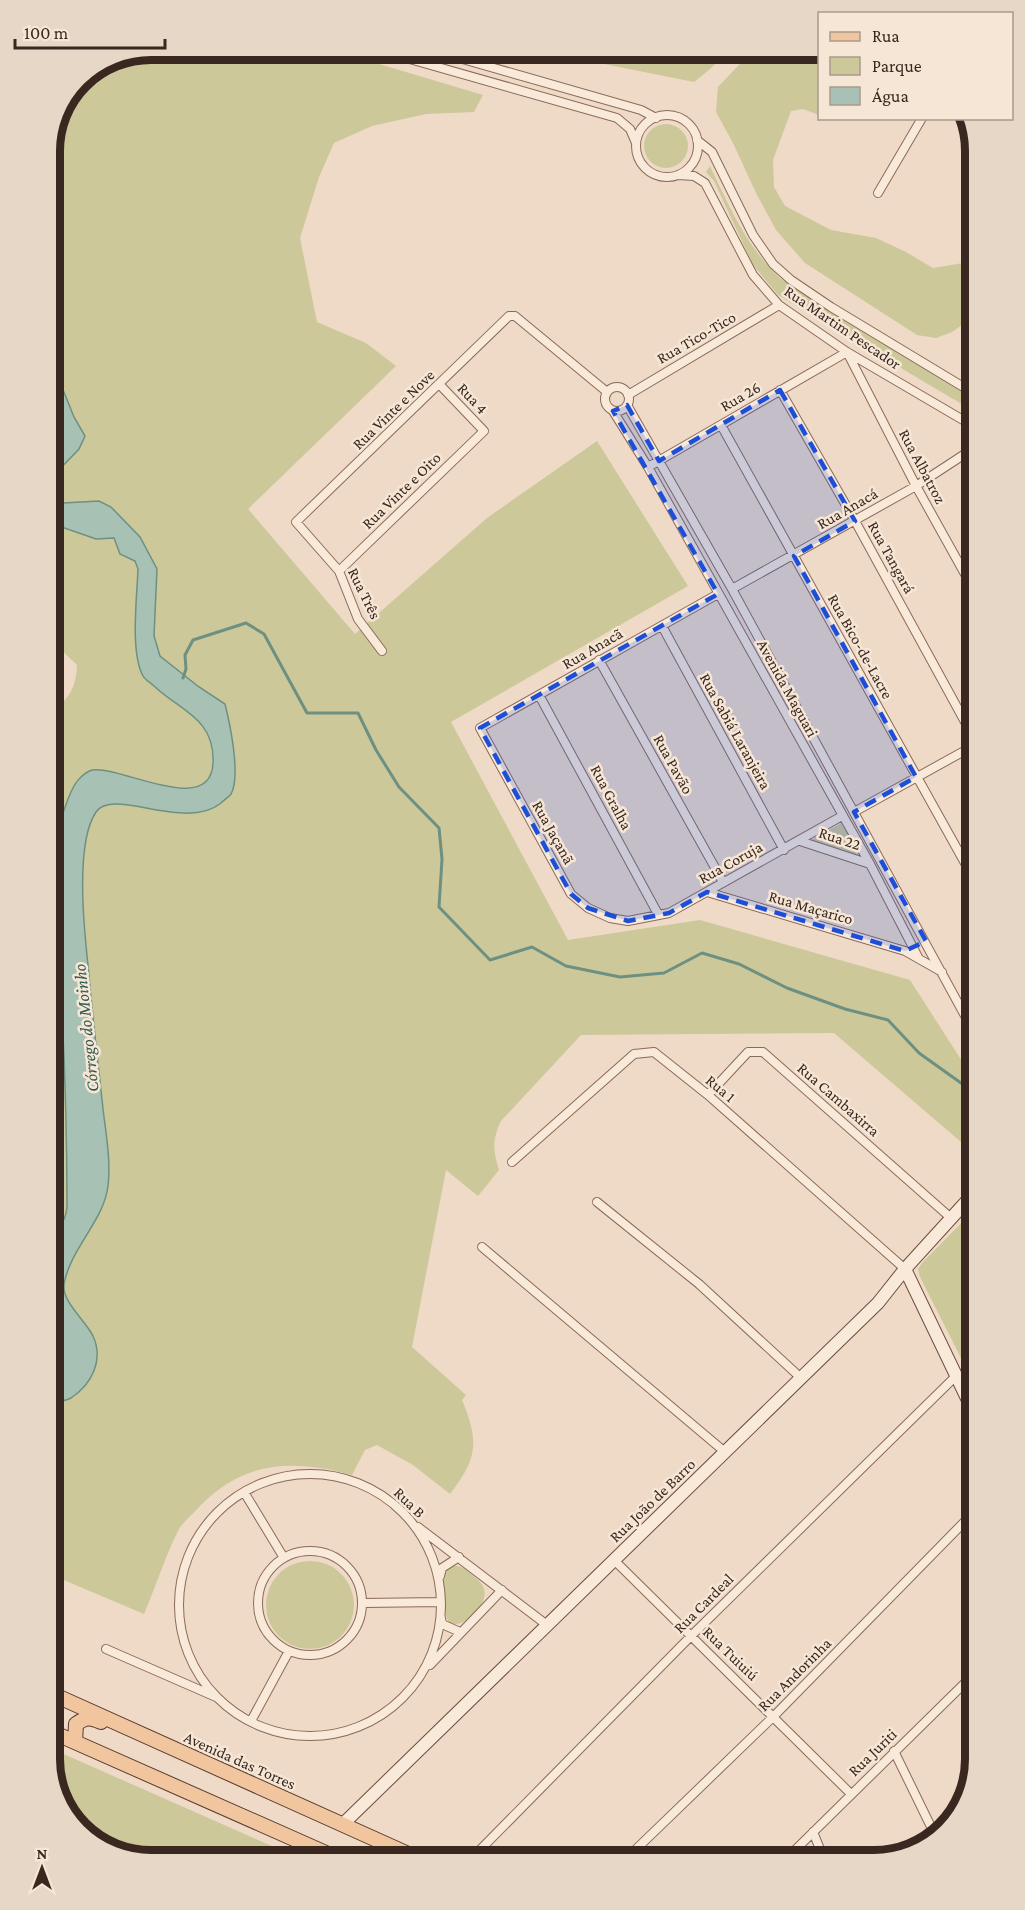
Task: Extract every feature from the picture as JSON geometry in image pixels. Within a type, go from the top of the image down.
[{"type":"main road","name":"Avenida das Torres","points":[[60,1697],[400,1850]]},
{"type":"main road","points":[[75,1742],[76,1724],[83,1719],[90,1718],[179,1758],[208,1764]]},
{"type":"main road","points":[[60,1735],[311,1850]]},
{"type":"street","name":"Rua Martim Pescador","points":[[413,60],[617,118],[630,129],[636,143],[639,161],[652,174],[661,177],[694,176],[705,183],[753,275],[779,305],[847,352],[965,422]]},
{"type":"street","points":[[465,60],[641,110],[656,118],[642,128],[636,143]]},
{"type":"street","name":"Rua Martim Pescador","points":[[656,118],[677,117],[686,122],[693,130],[697,140],[712,152],[753,235],[773,264],[791,280],[831,307],[965,388]]},
{"type":"street","points":[[878,193],[921,120]]},
{"type":"street","points":[[678,175],[688,169],[694,161],[698,151],[697,140]]},
{"type":"street","name":"Rua Tico-Tico","points":[[628,395],[779,305]]},
{"type":"street","name":"Rua Vinte e Nove","points":[[296,522],[509,316],[515,316],[607,392]]},
{"type":"street","name":"Rua 26","points":[[648,467],[847,352]]},
{"type":"street","name":"Rua Albatroz","points":[[847,352],[916,486],[965,574]]},
{"type":"street","name":"Rua 4","points":[[440,385],[484,431]]},
{"type":"street","points":[[613,387],[620,387],[628,395],[627,405],[621,410],[613,411],[605,403],[607,392],[613,387]]},
{"type":"street","name":"Rua Tangará","points":[[780,390],[965,722]]},
{"type":"street","name":"Avenida Maguari","points":[[627,405],[732,589],[965,1015]]},
{"type":"street","name":"Avenida Maguari","points":[[613,411],[648,467],[870,864],[909,948]]},
{"type":"street","name":"Rua Bico-de-Lacre","points":[[721,425],[965,863]]},
{"type":"street","name":"Rua Vinte e Oito","points":[[339,571],[484,431]]},
{"type":"street","name":"Rua Anacá","points":[[732,589],[916,486],[965,455]]},
{"type":"street","name":"Rua Três","points":[[296,522],[339,571],[357,619],[382,651]]},
{"type":"street","name":"Rua Anacã","points":[[480,729],[718,594]]},
{"type":"street","name":"Rua Sabiá Laranjeira","points":[[662,626],[784,850]]},
{"type":"street","name":"Rua Pavão","points":[[599,660],[723,882]]},
{"type":"street","name":"Rua Gralha","points":[[539,695],[658,914]]},
{"type":"street","name":"Rua Jaçanã","points":[[480,729],[571,894],[588,908],[610,918],[628,921]]},
{"type":"street","points":[[854,812],[965,750]]},
{"type":"street","name":"Rua Coruja","points":[[628,921],[669,913],[842,816]]},
{"type":"street","name":"Rua 22","points":[[800,841],[870,864]]},
{"type":"street","name":"Rua Maçarico","points":[[707,892],[909,948],[919,959]]},
{"type":"street","points":[[909,948],[926,941]]},
{"type":"street","points":[[919,959],[933,954]]},
{"type":"street","points":[[919,959],[942,972]]},
{"type":"street","name":"Rua 1","points":[[512,1162],[634,1054],[654,1052],[708,1095],[905,1269]]},
{"type":"street","name":"Rua Cambaxirra","points":[[708,1095],[748,1052],[763,1052],[951,1218]]},
{"type":"street","points":[[597,1202],[699,1284],[801,1378]]},
{"type":"street","name":"Rua João de Barro","points":[[343,1824],[878,1303],[905,1269],[965,1203]]},
{"type":"street","points":[[482,1247],[725,1452]]},
{"type":"street","points":[[905,1269],[965,1393]]},
{"type":"street","name":"Rua Cardeal","points":[[480,1850],[692,1635],[957,1375]]},
{"type":"street","name":"Rua B","points":[[303,1474],[344,1479],[364,1485],[398,1508],[412,1523],[429,1551],[440,1583],[441,1617],[434,1647],[421,1675],[406,1694],[388,1710],[368,1722],[345,1731],[321,1735],[297,1735],[274,1730],[251,1721],[219,1699],[203,1680],[191,1659],[183,1637],[179,1613],[180,1589],[185,1565],[194,1543],[207,1523],[224,1506],[244,1492],[273,1480],[303,1474]]},
{"type":"street","points":[[244,1492],[284,1558]]},
{"type":"street","name":"Rua Andorinha","points":[[636,1850],[774,1716],[965,1521]]},
{"type":"street","points":[[412,1523],[547,1625]]},
{"type":"street","points":[[311,1551],[327,1553],[341,1561],[353,1572],[360,1587],[363,1603],[356,1628],[339,1647],[323,1654],[306,1655],[289,1651],[275,1642],[265,1630],[259,1616],[257,1600],[268,1571],[294,1553],[311,1551]]},
{"type":"street","points":[[440,1583],[442,1568],[459,1557]]},
{"type":"street","name":"Rua Tuiuiú","points":[[614,1560],[851,1794]]},
{"type":"street","points":[[421,1675],[502,1590]]},
{"type":"street","points":[[363,1603],[441,1602]]},
{"type":"street","points":[[441,1617],[442,1624],[460,1632]]},
{"type":"street","name":"Rua B","points":[[106,1649],[219,1699]]},
{"type":"street","points":[[251,1721],[289,1651]]},
{"type":"street","name":"Rua Juriti","points":[[795,1850],[894,1751],[965,1685]]},
{"type":"street","points":[[894,1751],[932,1829]]},
{"type":"street","points":[[813,1833],[820,1850]]},
{"type":"highlighted area","points":[[780,390],[855,521],[794,556],[916,777],[854,812],[926,941],[905,951],[707,892],[669,913],[628,921],[588,908],[571,894],[480,728],[718,594],[613,411],[627,405],[659,461]]},
{"type":"green space","points":[[150,60],[366,60],[483,95],[474,112],[426,114],[372,126],[334,143],[319,177],[300,238],[317,322],[366,343],[396,366],[248,509],[355,634],[487,518],[597,441],[688,586],[451,722],[568,940],[700,920],[910,980],[965,1066],[965,1145],[834,1033],[581,1035],[501,1121],[494,1146],[499,1170],[478,1196],[446,1170],[412,1347],[466,1395],[462,1400],[471,1427],[473,1449],[466,1470],[450,1494],[413,1465],[377,1445],[365,1450],[352,1475],[331,1470],[290,1466],[271,1467],[252,1472],[217,1491],[181,1526],[144,1614],[60,1578],[60,1402],[70,1399],[93,1336],[69,1302],[64,1290],[64,1281],[73,1258],[105,1200],[109,1178],[107,1138],[86,944],[84,851],[90,824],[96,812],[105,806],[118,804],[190,813],[207,811],[230,795],[234,786],[235,763],[225,704],[160,656],[154,636],[157,569],[99,501],[63,503],[60,501],[60,469],[77,450],[85,436],[74,417],[60,382],[60,145],[69,110],[91,82],[116,67]]},
{"type":"green space","points":[[584,60],[720,60],[694,82]]},
{"type":"green space","points":[[744,60],[818,60],[818,115],[803,109],[791,111],[773,160],[774,187],[785,206],[831,230],[876,238],[933,268],[965,263],[965,323],[952,332],[936,338],[917,335],[805,263],[776,230],[756,193],[716,112],[718,87]]},
{"type":"green space","points":[[666,124],[681,131],[688,146],[681,161],[666,168],[651,161],[644,146],[651,131]]},
{"type":"green space","points":[[710,166],[748,240],[780,278],[965,392],[965,406],[778,295],[753,265],[714,181],[706,172]]},
{"type":"green space","points":[[60,526],[96,539],[114,538],[120,554],[135,561],[138,569],[143,676],[159,691],[193,714],[204,728],[211,744],[213,765],[209,779],[201,785],[190,788],[155,784],[130,776],[77,780],[60,824],[60,704],[73,687],[77,665],[60,649]]},
{"type":"green space","points":[[842,823],[865,858],[810,840]]},
{"type":"green space","points":[[60,969],[65,1058],[67,1211],[60,1226]]},
{"type":"green space","points":[[965,1219],[965,1366],[920,1277],[918,1269]]},
{"type":"green space","points":[[310,1561],[335,1568],[347,1580],[354,1605],[347,1630],[335,1642],[310,1649],[285,1642],[273,1630],[266,1605],[273,1580],[285,1568]]},
{"type":"green space","points":[[451,1566],[463,1568],[476,1578],[481,1583],[485,1595],[475,1614],[462,1623],[456,1624],[450,1623],[443,1599],[443,1578]]},
{"type":"green space","points":[[60,1752],[281,1850],[145,1850],[110,1841],[91,1828],[72,1805],[62,1777]]},
{"type":"water","points":[[60,382],[74,417],[85,436],[79,449],[60,469]]},
{"type":"water","name":"Córrego do Moinho","points":[[60,501],[63,503],[99,501],[111,507],[140,537],[157,569],[154,636],[160,656],[225,704],[234,750],[235,775],[230,795],[206,811],[171,812],[118,804],[105,806],[96,812],[89,826],[83,864],[83,909],[108,1148],[109,1177],[100,1211],[72,1260],[64,1285],[70,1305],[93,1336],[96,1345],[96,1362],[94,1371],[85,1386],[71,1398],[60,1402],[60,1227],[67,1206],[66,1112],[60,977],[60,823],[72,790],[80,778],[89,771],[105,771],[181,788],[197,787],[208,779],[213,763],[212,748],[202,725],[147,680],[139,666],[135,639],[138,569],[135,561],[120,554],[114,538],[96,539],[60,526]]},
{"type":"waterway","points":[[183,678],[186,669],[185,655],[193,640],[246,623],[264,634],[307,713],[358,713],[376,750],[399,787],[439,828],[442,859],[439,907],[490,960],[532,947],[566,966],[620,977],[664,973],[702,953],[739,964],[787,988],[845,1009],[888,1020],[919,1053],[965,1086]]}]
